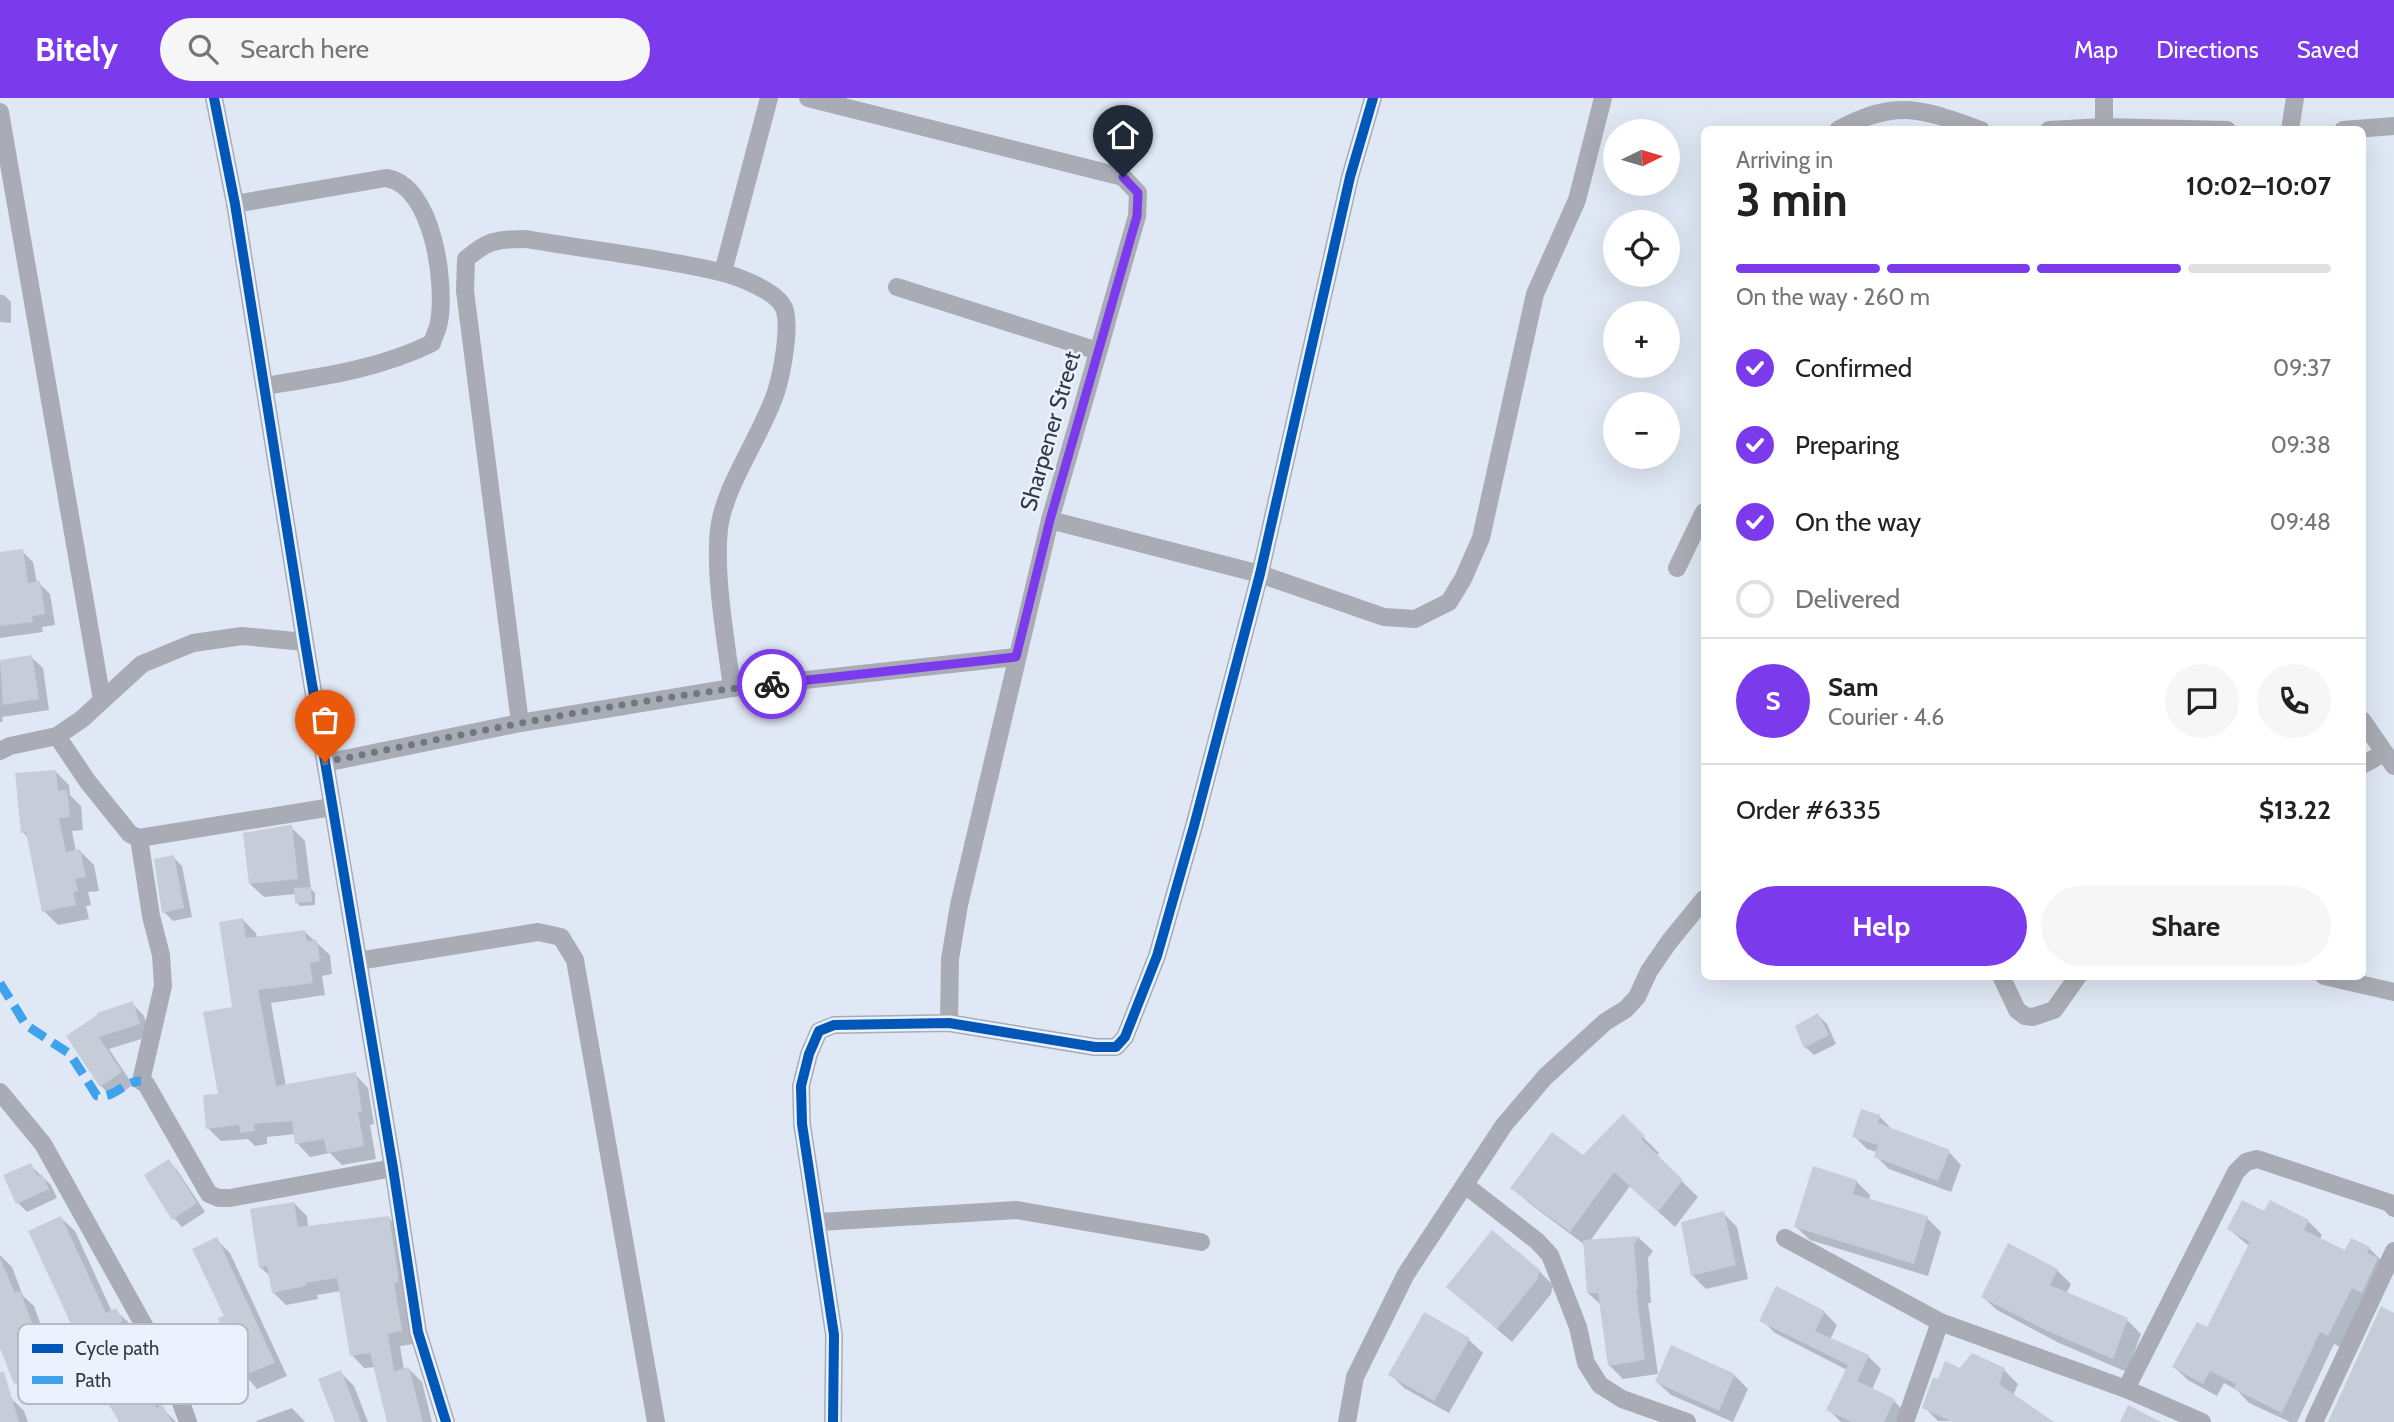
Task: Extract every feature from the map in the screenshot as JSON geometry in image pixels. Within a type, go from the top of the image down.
[{"type":"street","points":[[214,98],[235,204],[418,1332],[446,1422]]},
{"type":"street","points":[[723,272],[769,98]]},
{"type":"street","name":"Sharpener Street","points":[[808,98],[1123,177],[1138,193],[1137,216],[1050,520],[959,905],[950,958],[949,1023]]},
{"type":"street","points":[[833,1422],[834,1335],[819,1222],[802,1124],[801,1086],[809,1054],[819,1031],[834,1025],[949,1023],[1095,1047],[1116,1047],[1125,1037],[1157,956],[1194,826],[1260,574],[1350,177],[1373,98]]},
{"type":"street","points":[[1050,520],[1260,574],[1384,617],[1415,619],[1449,602],[1463,579],[1481,538],[1535,294],[1577,200],[1603,98]]},
{"type":"street","points":[[1867,98],[1887,106]]},
{"type":"street","points":[[2104,98],[2104,126]]},
{"type":"street","points":[[2291,126],[2295,98]]},
{"type":"street","points":[[1844,126],[1856,118],[1887,106],[1912,106],[1970,126]]},
{"type":"street","points":[[0,113],[102,700]]},
{"type":"street","points":[[2366,128],[2394,126]]},
{"type":"street","points":[[235,204],[386,178],[400,180],[416,198],[433,234],[440,299],[439,322],[432,343],[404,357],[327,376],[264,386]]},
{"type":"street","points":[[520,723],[465,291],[466,259],[480,246],[496,239],[526,239],[723,272],[766,290],[783,306],[787,328],[777,390],[760,435],[729,495],[719,528],[720,584],[732,688]]},
{"type":"street","points":[[897,287],[1098,351]]},
{"type":"street","points":[[1677,568],[1701,518]]},
{"type":"street","points":[[0,751],[10,746],[57,736],[82,719],[142,664],[192,643],[242,636],[305,642]]},
{"type":"street","points":[[325,762],[520,723],[732,688],[1016,657]]},
{"type":"street","points":[[2366,726],[2389,759],[2366,764]]},
{"type":"street","points":[[57,736],[88,782],[130,834],[139,838],[332,807]]},
{"type":"street","points":[[139,838],[151,915],[161,955],[163,986],[141,1081],[146,1084],[209,1194],[230,1198],[393,1168]]},
{"type":"street","points":[[1347,1422],[1355,1377],[1406,1274],[1504,1125],[1545,1077],[1605,1022],[1626,1009],[1637,997],[1668,942],[1701,903]]},
{"type":"street","points":[[358,961],[538,932],[561,937],[575,960],[656,1422]]},
{"type":"street","points":[[2003,980],[2017,1010],[2025,1016],[2033,1017],[2054,1010],[2075,980]]},
{"type":"street","points":[[2342,980],[2394,992]]},
{"type":"street","points":[[0,1093],[13,1105],[50,1156],[143,1324]]},
{"type":"street","points":[[2126,1389],[2236,1172],[2246,1161],[2257,1159],[2390,1203],[2394,1208]]},
{"type":"street","points":[[1465,1185],[1537,1241],[1550,1255],[1578,1326],[1586,1363],[1600,1385],[1622,1399],[1687,1422]]},
{"type":"street","points":[[819,1222],[1017,1210],[1201,1242]]},
{"type":"street","points":[[1785,1238],[1940,1322],[2126,1389],[2202,1422]]},
{"type":"street","points":[[2314,1422],[2394,1251]]},
{"type":"street","points":[[1905,1422],[1940,1322]]},
{"type":"street","points":[[182,1404],[188,1422]]},
{"type":"building","points":[[23,549],[28,583],[40,581],[45,614],[32,616],[33,622],[0,626],[0,552]]},
{"type":"building","points":[[32,655],[39,699],[3,705],[0,660]]},
{"type":"building","points":[[56,770],[58,791],[67,790],[70,817],[59,818],[66,852],[80,849],[86,877],[75,879],[78,891],[73,892],[76,905],[42,912],[26,832],[21,833],[15,773]]},
{"type":"building","points":[[292,825],[298,879],[249,884],[243,833]]},
{"type":"building","points":[[174,855],[184,908],[162,913],[154,859]]},
{"type":"building","points":[[311,887],[312,902],[295,903],[294,888]]},
{"type":"building","points":[[243,918],[246,938],[305,930],[307,941],[317,940],[320,961],[310,963],[313,983],[258,990],[276,1086],[356,1072],[362,1112],[358,1112],[364,1146],[327,1153],[324,1139],[295,1144],[292,1121],[254,1124],[255,1131],[240,1133],[239,1125],[206,1129],[203,1095],[218,1094],[203,1012],[232,1007],[219,922]]},
{"type":"building","points":[[133,1001],[140,1024],[99,1037],[122,1072],[100,1087],[66,1036],[97,1013]]},
{"type":"building","points":[[1818,1013],[1829,1035],[1804,1048],[1795,1026]]},
{"type":"building","points":[[1861,1109],[1880,1115],[1878,1123],[1950,1150],[1938,1181],[1874,1157],[1878,1145],[1852,1137]]},
{"type":"building","points":[[1623,1114],[1645,1136],[1641,1139],[1683,1180],[1658,1212],[1614,1172],[1570,1232],[1510,1188],[1552,1132],[1583,1155]]},
{"type":"building","points":[[169,1159],[197,1203],[172,1220],[144,1175]]},
{"type":"building","points":[[31,1163],[37,1176],[42,1174],[49,1189],[16,1204],[3,1175]]},
{"type":"building","points":[[1813,1166],[1857,1180],[1853,1194],[1928,1216],[1914,1264],[1794,1227]]},
{"type":"building","points":[[2242,1200],[2264,1211],[2270,1200],[2309,1220],[2304,1230],[2345,1250],[2351,1238],[2370,1247],[2367,1253],[2378,1258],[2362,1293],[2352,1288],[2328,1336],[2320,1332],[2282,1413],[2234,1389],[2236,1384],[2210,1371],[2203,1384],[2172,1367],[2197,1322],[2207,1327],[2250,1242],[2227,1229]]},
{"type":"building","points":[[294,1202],[298,1227],[389,1216],[399,1282],[394,1283],[402,1331],[388,1334],[394,1371],[409,1367],[423,1422],[387,1422],[370,1353],[350,1356],[337,1278],[305,1283],[306,1286],[272,1293],[267,1266],[259,1268],[250,1209]]},
{"type":"building","points":[[1724,1211],[1736,1265],[1691,1276],[1681,1222]]},
{"type":"building","points":[[61,1216],[106,1313],[116,1308],[123,1321],[118,1324],[71,1324],[28,1231]]},
{"type":"building","points":[[1492,1230],[1540,1270],[1537,1280],[1497,1329],[1446,1287]]},
{"type":"building","points":[[1640,1236],[1634,1244],[1636,1290],[1645,1360],[1608,1366],[1598,1293],[1587,1293],[1583,1240]]},
{"type":"building","points":[[217,1237],[275,1363],[248,1373],[248,1324],[220,1324],[218,1318],[224,1316],[192,1249]]},
{"type":"building","points":[[2008,1243],[2058,1269],[2050,1285],[2128,1318],[2113,1359],[2043,1329],[1981,1297]]},
{"type":"building","points":[[0,1258],[15,1293],[20,1291],[33,1324],[18,1324],[18,1382],[14,1384],[0,1348]]},
{"type":"building","points":[[1776,1286],[1825,1311],[1815,1331],[1869,1355],[1857,1381],[1895,1399],[1884,1422],[1852,1422],[1826,1410],[1848,1365],[1759,1321]]},
{"type":"building","points":[[2381,1306],[2394,1313],[2394,1422],[2328,1422]]},
{"type":"building","points":[[1424,1312],[1470,1338],[1434,1401],[1388,1375]]},
{"type":"building","points":[[1671,1345],[1735,1374],[1719,1411],[1655,1382]]},
{"type":"building","points":[[1972,1353],[2005,1368],[1999,1384],[2054,1422],[1953,1422],[1922,1408],[1933,1377],[1938,1379],[1945,1361],[1960,1368]]},
{"type":"building","points":[[341,1370],[361,1422],[335,1422],[318,1379]]},
{"type":"building","points":[[0,1372],[4,1372],[19,1422],[0,1422]]},
{"type":"building","points":[[155,1404],[157,1408],[162,1404],[172,1422],[119,1422],[109,1405]]},
{"type":"building","points":[[2128,1405],[2161,1422],[2120,1422]]},
{"type":"marked path","points":[[0,983],[26,1025],[70,1054],[97,1096],[109,1095],[141,1081]]},
{"type":"cycle path","points":[[214,98],[235,204],[418,1332],[446,1422]]},
{"type":"cycle path","points":[[833,1422],[834,1335],[802,1124],[801,1086],[809,1054],[819,1031],[834,1025],[949,1023],[1095,1047],[1116,1047],[1125,1037],[1157,956],[1194,826],[1260,574],[1350,177],[1373,98]]},
{"type":"way so far","points":[[325,762],[520,723],[732,688],[772,684]]},
{"type":"route","points":[[772,684],[1016,657],[1050,520],[1137,216],[1138,193],[1123,177]]}]
